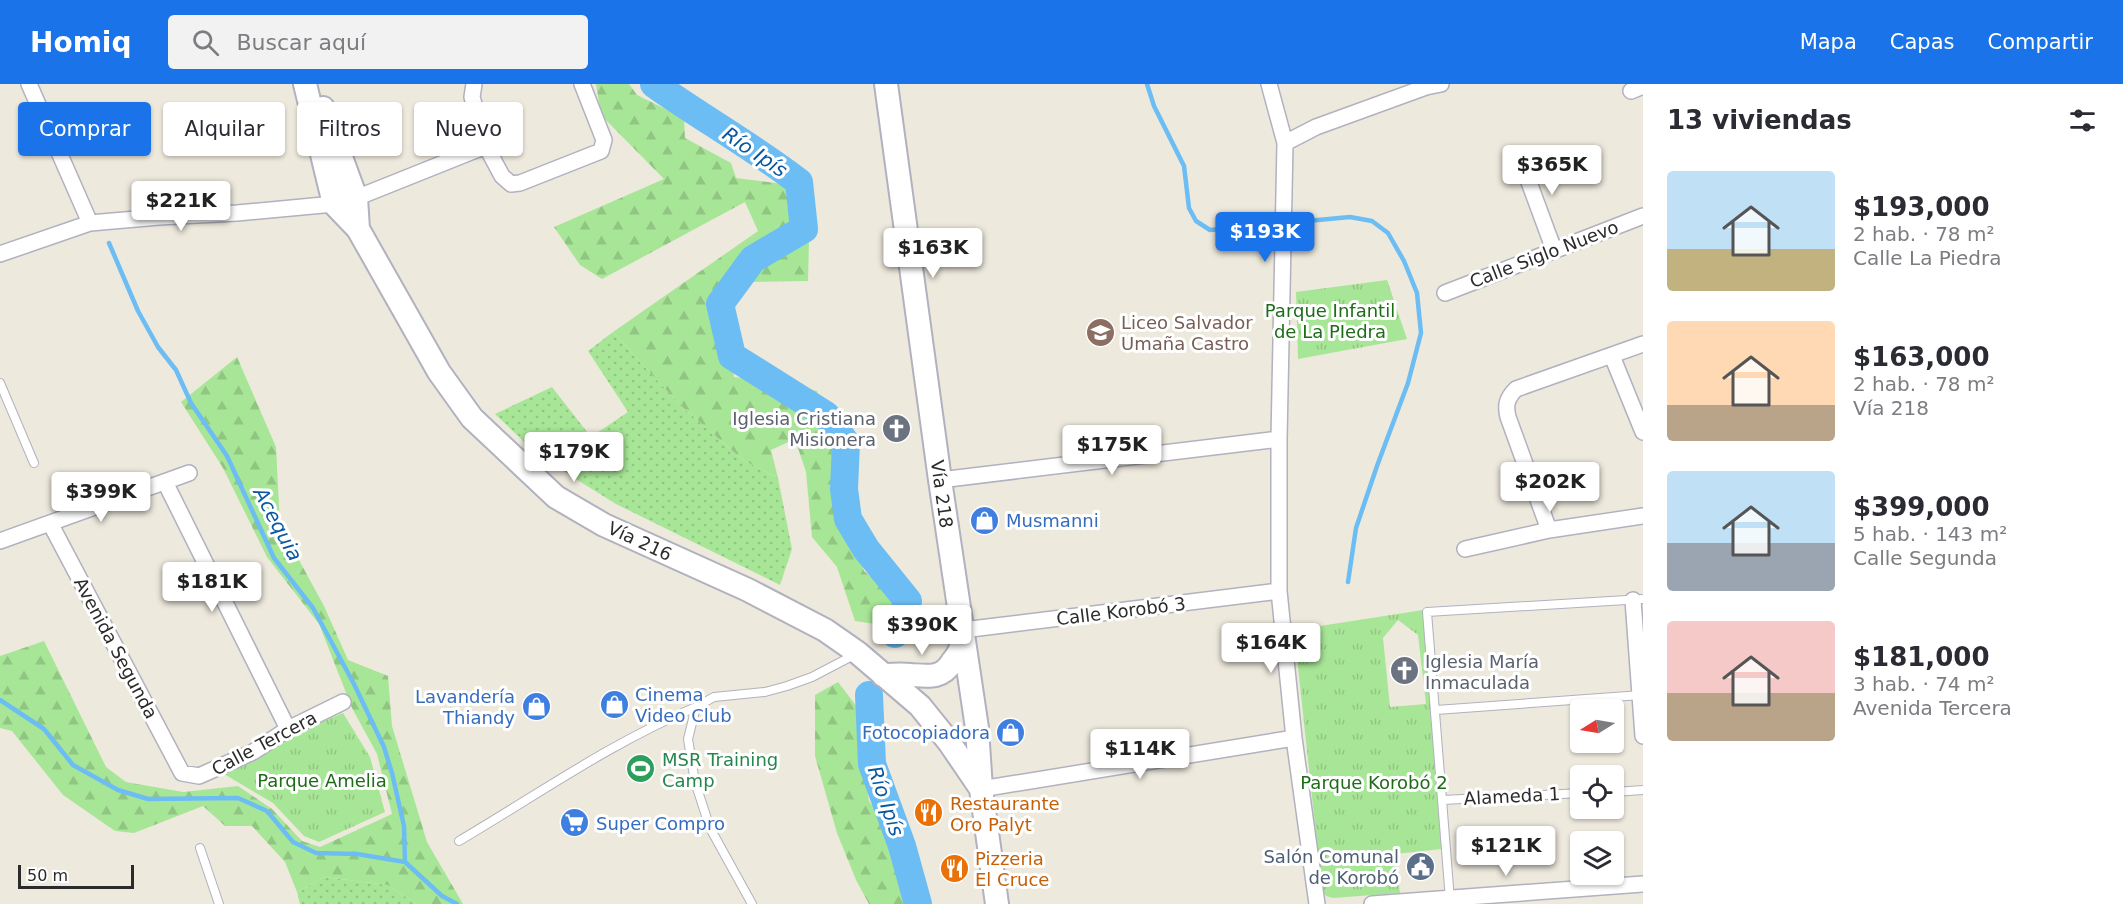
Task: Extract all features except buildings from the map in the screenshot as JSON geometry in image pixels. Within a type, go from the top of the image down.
[{"type":"main road","points":[[305,84],[322,158],[326,205]]},
{"type":"main road","name":"Vía 216","points":[[315,84],[356,198],[358,229]]},
{"type":"main road","name":"Vía 218","points":[[886,84],[940,480],[977,728],[981,789],[997,904]]},
{"type":"main road","name":"Vía 216","points":[[326,205],[358,229],[439,372],[472,418],[556,497],[604,525],[748,590],[825,630],[858,653],[920,706],[949,742],[981,789]]},
{"type":"main road","points":[[883,675],[928,677],[939,675],[950,667],[960,652],[963,630]]},
{"type":"street","points":[[30,84],[90,223]]},
{"type":"street","points":[[473,102],[474,84]]},
{"type":"street","points":[[491,156],[502,176],[511,184],[520,183],[602,151],[604,140],[582,84]]},
{"type":"street","points":[[1269,84],[1285,142],[1280,591],[1294,738],[1317,904]]},
{"type":"street","points":[[1285,142],[1431,85]]},
{"type":"street","points":[[1519,155],[1554,250]]},
{"type":"street","points":[[0,254],[90,223],[326,205],[356,198],[461,156]]},
{"type":"street","name":"Calle Siglo Nuevo","points":[[1445,294],[1643,216]]},
{"type":"street","points":[[1549,530],[1505,407],[1509,396],[1516,389],[1643,344]]},
{"type":"street","points":[[1612,356],[1643,432]]},
{"type":"street","points":[[940,480],[1280,440]]},
{"type":"street","points":[[0,541],[189,473]]},
{"type":"street","points":[[165,482],[288,729]]},
{"type":"street","points":[[1465,549],[1549,530],[1643,516]]},
{"type":"street","name":"Avenida Segunda","points":[[50,523],[182,773]]},
{"type":"street","name":"Calle Korobó 3","points":[[963,630],[1280,591]]},
{"type":"street","points":[[1638,599],[1643,736]]},
{"type":"street","name":"Calle Tercera","points":[[182,773],[199,776],[253,752],[288,729],[343,702]]},
{"type":"street","points":[[981,789],[1294,738]]},
{"type":"street","points":[[1372,904],[1450,901],[1643,884]]},
{"type":"lane","points":[[0,383],[34,463]]},
{"type":"lane","points":[[1450,901],[1427,612],[1638,599]]},
{"type":"lane","points":[[459,841],[607,752],[714,697],[765,692],[787,686],[812,677],[858,653]]},
{"type":"lane","points":[[1436,710],[1641,695]]},
{"type":"lane","points":[[696,707],[688,739],[695,782],[710,828],[752,904]]},
{"type":"lane","points":[[1624,791],[1643,790]]},
{"type":"lane","name":"Alameda 1","points":[[1443,800],[1570,794]]},
{"type":"lane","points":[[200,848],[219,904]]},
{"type":"green space","points":[[596,84],[629,84],[637,95],[684,118],[685,138],[731,163],[736,178],[783,184],[806,217],[809,242],[808,281],[743,282],[729,319],[734,377],[787,383],[817,391],[844,489],[848,519],[864,571],[899,600],[888,626],[855,621],[837,567],[812,537],[806,472],[795,439],[771,450],[778,478],[743,460],[679,404],[613,332],[758,231],[745,202],[602,279],[580,265],[554,227],[664,179],[601,115]]},
{"type":"green space","name":"Parque Infantil de La PIedra","points":[[1387,280],[1407,339],[1298,359],[1296,292]]},
{"type":"green space","points":[[613,332],[679,404],[743,460],[778,478],[792,549],[780,585],[616,504],[539,456],[495,414],[552,387],[591,437],[628,412],[588,351]]},
{"type":"green space","points":[[237,357],[276,447],[280,525],[324,606],[348,660],[388,676],[392,726],[427,842],[463,904],[416,904],[388,885],[324,877],[297,892],[285,862],[252,826],[225,826],[203,806],[134,833],[115,831],[63,795],[12,731],[0,728],[0,656],[44,641],[106,767],[126,782],[183,792],[238,786],[272,809],[302,841],[320,847],[392,814],[377,754],[352,708],[319,624],[267,557],[223,468],[181,402]]},
{"type":"green space","name":"Parque Korobó 2","points":[[1423,610],[1442,849],[1395,854],[1400,893],[1333,898],[1326,896],[1322,890],[1294,630]],"holes":[[[1398,620],[1418,635],[1426,704],[1390,707],[1383,638]]]},
{"type":"green space","points":[[838,682],[861,712],[861,748],[869,801],[902,846],[918,904],[869,904],[856,880],[837,833],[815,756],[815,695]]},
{"type":"green space","name":"Parque Amelia","points":[[343,713],[370,757],[385,812],[319,842],[304,836],[273,803],[224,774],[290,735]]},
{"type":"green space","points":[[324,877],[388,885],[416,904],[300,904],[297,892]]},
{"type":"waterway","name":"Río Ipís","points":[[654,84],[799,182],[804,229],[753,259],[720,304],[732,356],[826,415],[846,443],[844,489],[848,519],[866,549],[908,601],[895,634]]},
{"type":"waterway","points":[[1147,84],[1154,106],[1184,166],[1189,208],[1196,221],[1210,230],[1350,217],[1372,221],[1388,233],[1404,261],[1417,293],[1421,333],[1408,383],[1356,528],[1348,582]]},
{"type":"waterway","name":"Acequia","points":[[109,243],[138,311],[158,347],[176,370],[191,403],[227,456],[274,558],[313,608],[354,684],[384,747],[392,773],[404,826],[405,862]]},
{"type":"waterway","name":"Río Ipís","points":[[869,695],[872,764],[902,846],[918,904]]},
{"type":"waterway","points":[[0,700],[44,729],[73,765],[118,790],[148,799],[238,798],[267,811],[293,842],[316,853],[357,854],[405,862],[442,896],[457,904]]},
{"type":"place","name":"Liceo Salvador Umaña Castro","points":[[1100,332]]},
{"type":"place","name":"Iglesia Cristiana Misionera","points":[[897,428]]},
{"type":"place","name":"Musmanni","points":[[985,520]]},
{"type":"place","name":"Iglesia María Inmaculada","points":[[1404,671]]},
{"type":"place","name":"Cinema Video Club","points":[[614,704]]},
{"type":"place","name":"Lavandería Thiandy","points":[[536,706]]},
{"type":"place","name":"Fotocopiadora","points":[[1011,732]]},
{"type":"place","name":"MSR Training Camp","points":[[641,769]]},
{"type":"place","name":"Restaurante Oro Palyt","points":[[929,813]]},
{"type":"place","name":"Super Compro","points":[[575,823]]},
{"type":"place","name":"Salón Comunal de Korobó","points":[[1420,866]]},
{"type":"place","name":"Pizzeria El Cruce","points":[[954,868]]}]
